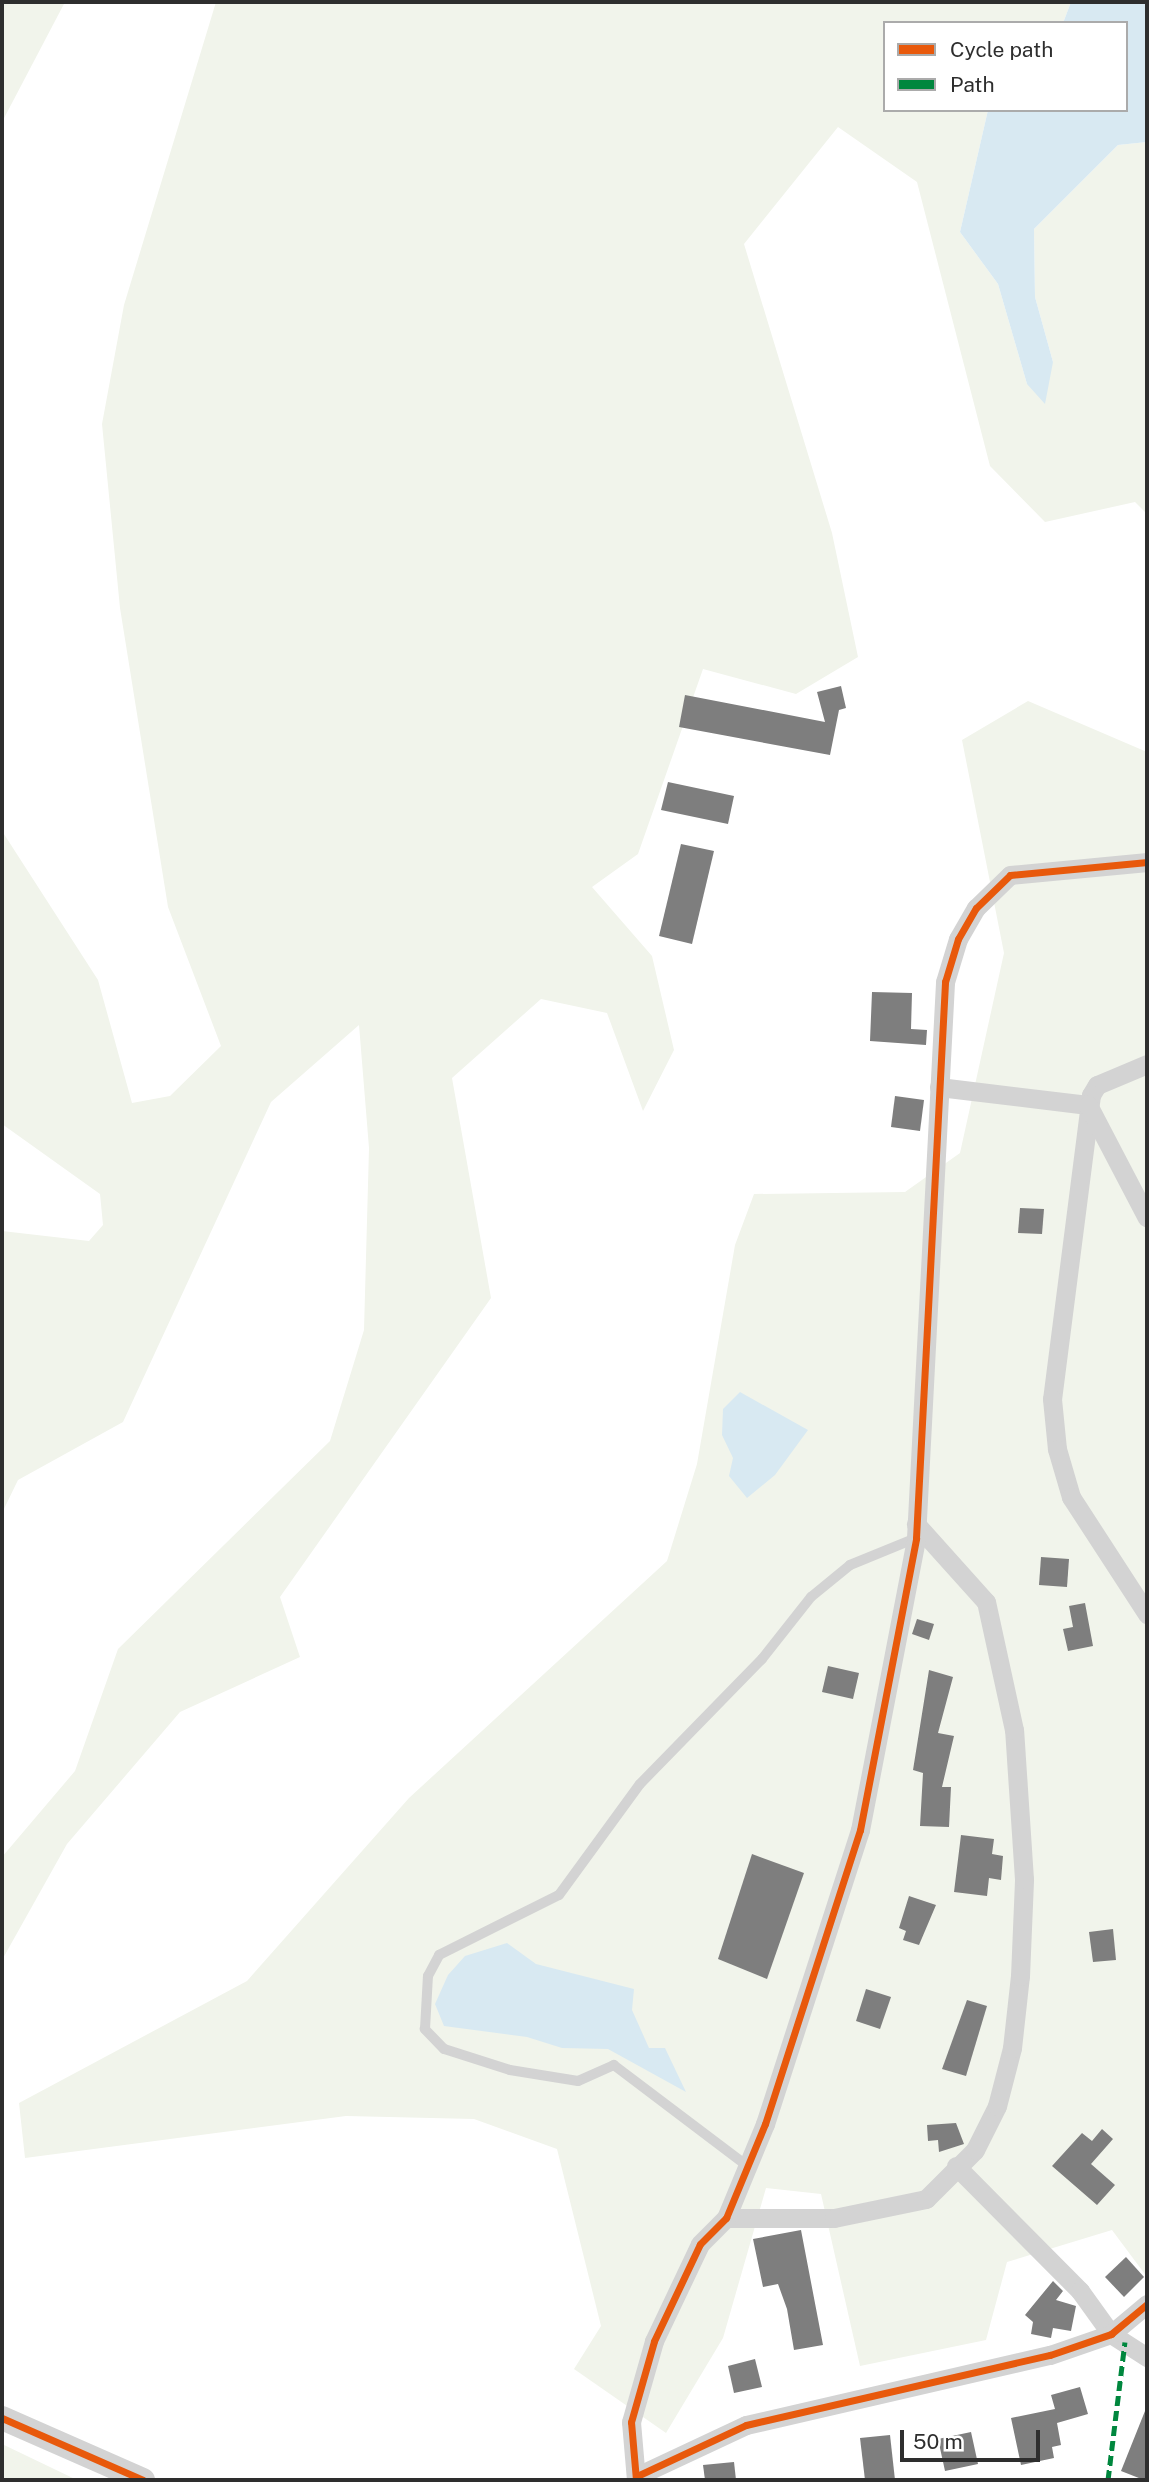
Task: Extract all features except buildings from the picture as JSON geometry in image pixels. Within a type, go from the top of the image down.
[{"type":"street","points":[[1147,862],[1010,875],[976,908],[958,939],[945,982],[916,1531],[860,1830],[726,2218],[700,2245],[654,2341],[631,2422],[637,2478],[746,2425],[981,2376],[1111,2334],[1147,2304]]},
{"type":"street","points":[[1147,1064],[1097,1085],[1088,1105],[1052,1399],[1056,1449],[1071,1497],[1147,1614]]},
{"type":"street","points":[[939,1087],[1088,1105]]},
{"type":"street","points":[[1088,1105],[1147,1218]]},
{"type":"street","points":[[726,2218],[834,2218],[926,2199],[975,2150],[996,2106],[1012,2048],[1024,1879],[1022,1796],[1005,1672],[986,1602],[916,1531]]},
{"type":"street","points":[[957,2166],[1080,2291],[1111,2334],[1147,2357]]},
{"type":"street","points":[[2,2418],[143,2480]]},
{"type":"lane","points":[[746,2165],[614,2065],[579,2081],[510,2070],[444,2049],[425,2029],[428,1976],[439,1955],[559,1895],[640,1784],[762,1659],[811,1597],[850,1565],[916,1531]]},
{"type":"shaded area","points":[[2,2],[65,2],[2,122]]},
{"type":"shaded area","points":[[216,2],[1071,2],[1064,21],[883,21],[883,112],[988,112],[960,232],[998,284],[1027,384],[1053,362],[1035,297],[1034,229],[1118,145],[1147,142],[1147,514],[1135,502],[1045,522],[990,466],[917,182],[838,127],[744,244],[832,533],[858,657],[796,694],[703,669],[638,854],[592,887],[652,956],[674,1050],[643,1111],[607,1013],[541,999],[452,1078],[491,1298],[280,1597],[300,1657],[180,1712],[67,1844],[2,1960],[2,1857],[75,1771],[118,1649],[330,1441],[364,1330],[369,1148],[359,1025],[271,1102],[123,1422],[18,1480],[2,1513],[2,1231],[89,1241],[103,1225],[100,1194],[2,1124],[2,831],[98,980],[132,1103],[170,1096],[221,1046],[168,907],[120,608],[102,424],[124,305]]},
{"type":"shaded area","points":[[1071,2],[1147,2],[1147,142],[1118,145],[1034,229],[1035,297],[1053,362],[1045,404],[1027,384],[998,284],[960,232],[988,112],[1128,112],[1128,21],[1064,21]]},
{"type":"shaded area","points":[[1028,701],[1147,752],[1147,2277],[1112,2230],[1007,2262],[986,2340],[860,2366],[821,2194],[766,2188],[723,2338],[666,2433],[574,2369],[601,2326],[557,2149],[474,2119],[346,2116],[25,2158],[19,2103],[247,1981],[409,1798],[667,1561],[697,1464],[735,1245],[754,1194],[905,1192],[960,1153],[1004,953],[962,740]]},
{"type":"shaded area","points":[[740,1392],[808,1430],[775,1475],[747,1498],[729,1476],[733,1458],[722,1435],[723,1409]]},
{"type":"shaded area","points":[[507,1943],[536,1964],[634,1989],[632,2010],[649,2048],[665,2048],[686,2092],[608,2049],[562,2048],[527,2037],[444,2026],[435,2004],[448,1975],[465,1956]]},
{"type":"shaded area","points":[[2,2444],[77,2480],[2,2480]]},
{"type":"marked path","points":[[1108,2480],[1125,2342]]},
{"type":"cycle path","points":[[636,2480],[631,2422],[654,2341],[700,2244],[726,2218],[765,2124],[860,1830],[916,1538],[945,982],[958,939],[976,908],[1010,875],[1147,862]]},
{"type":"cycle path","points":[[637,2476],[746,2425],[1050,2355],[1111,2334],[1147,2304]]},
{"type":"cycle path","points":[[2,2418],[143,2480]]}]
